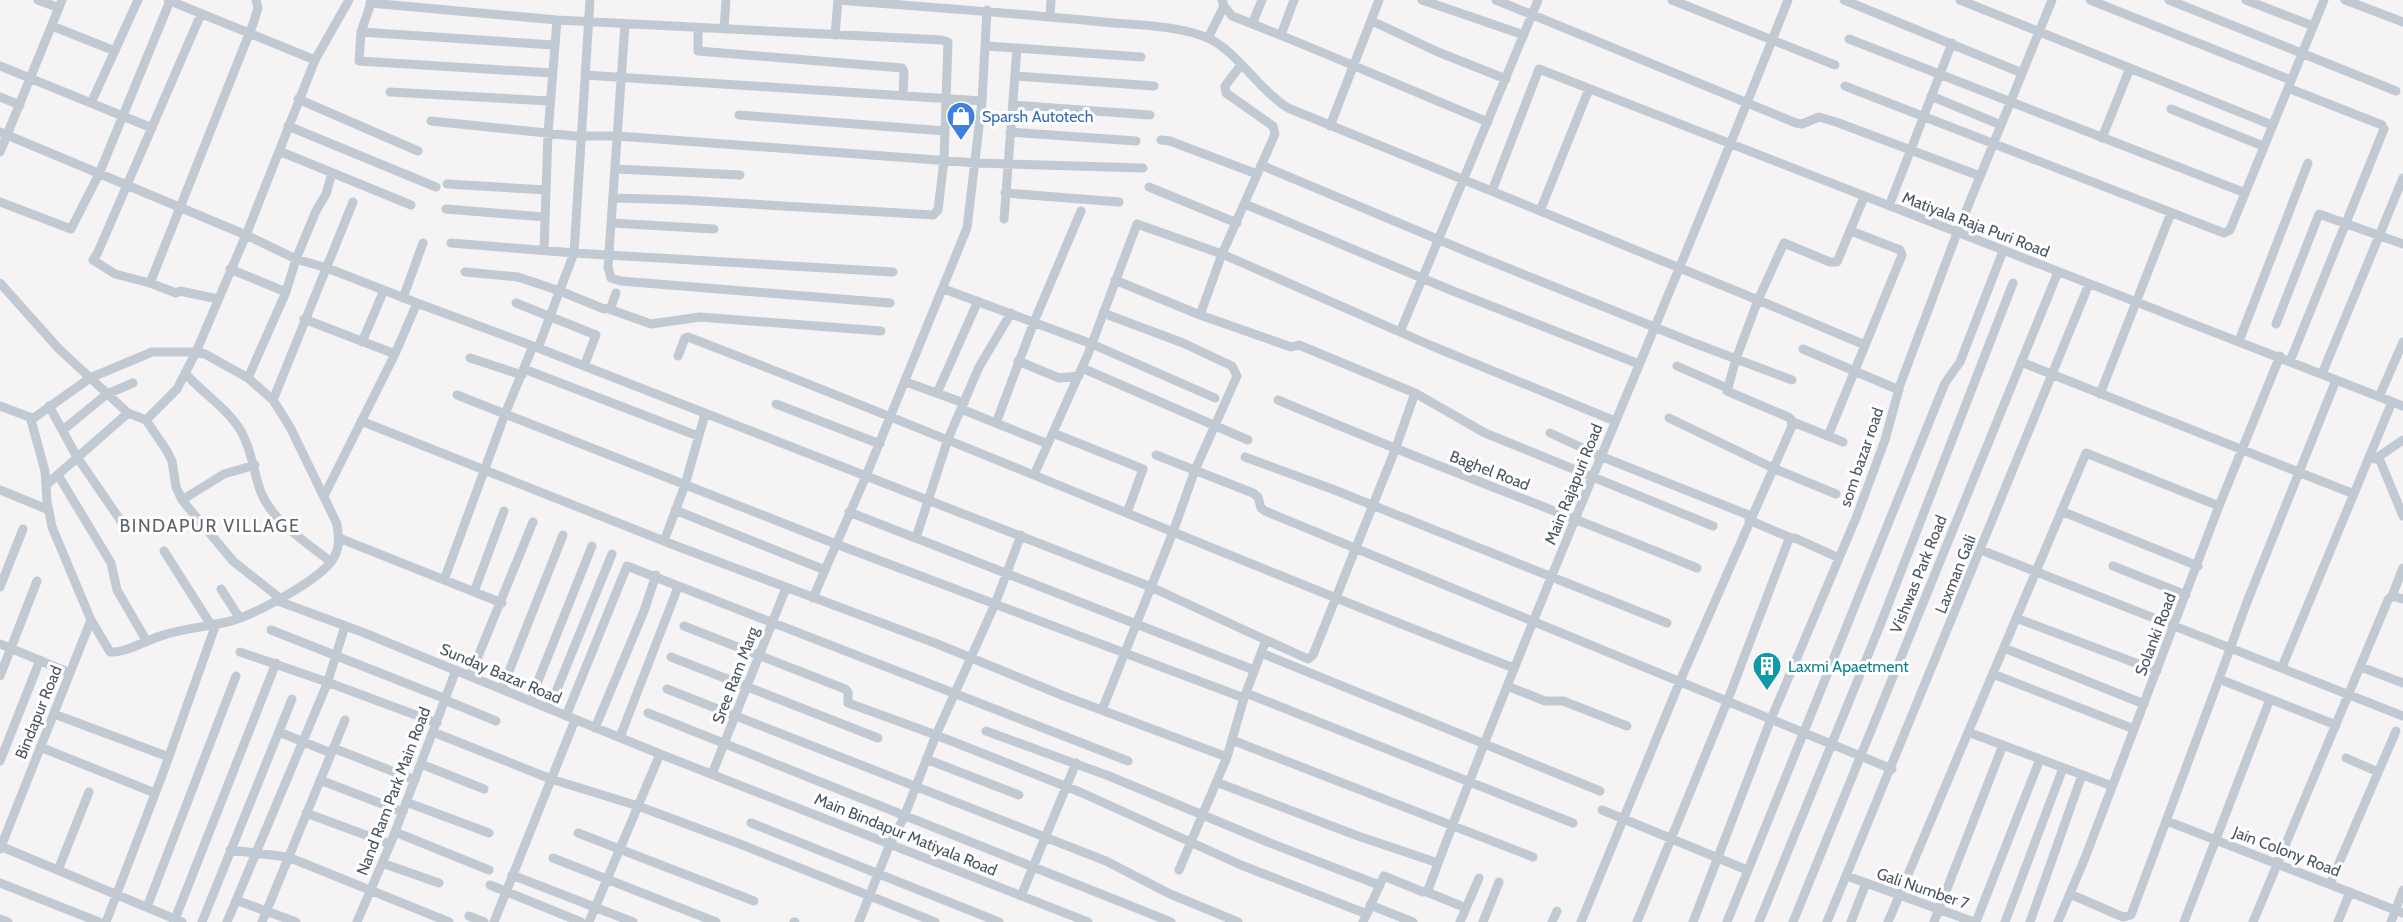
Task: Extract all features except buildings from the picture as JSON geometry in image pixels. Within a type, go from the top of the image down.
[{"type":"street","points":[[0,152],[4,134],[20,105],[60,4],[38,0]]},
{"type":"street","points":[[91,103],[138,0]]},
{"type":"street","points":[[150,283],[250,34],[258,8],[256,0]]},
{"type":"street","points":[[146,420],[171,397],[185,373],[246,235],[315,60],[349,0]]},
{"type":"street","points":[[444,580],[486,471],[505,414],[550,317],[574,254],[590,0]]},
{"type":"street","points":[[724,29],[726,0]]},
{"type":"street","points":[[835,34],[838,0],[1050,16],[1143,26],[1208,38],[1288,108],[1865,345]]},
{"type":"street","points":[[1050,16],[1051,0]]},
{"type":"street","points":[[1252,24],[1262,0]]},
{"type":"street","points":[[1281,35],[1294,0]]},
{"type":"street","points":[[1330,126],[1356,65],[1379,0]]},
{"type":"street","points":[[1422,0],[1524,35]]},
{"type":"street","points":[[1496,0],[1796,123],[1802,124],[1819,117],[1827,119],[1980,176]]},
{"type":"street","points":[[1400,332],[1538,0]]},
{"type":"street","points":[[1672,0],[1835,65]]},
{"type":"street","name":"Main Rajapuri Road","points":[[1427,892],[1468,781],[1788,0]]},
{"type":"street","points":[[1844,0],[2022,73]]},
{"type":"street","points":[[1960,0],[2272,125]]},
{"type":"street","name":"som bazar road","points":[[1693,922],[1771,719],[1839,558],[1885,440],[1899,390],[1957,233],[2052,0]]},
{"type":"street","points":[[2090,0],[2384,126],[2384,131],[2290,361]]},
{"type":"street","points":[[2169,0],[2396,91]]},
{"type":"street","points":[[2246,0],[2313,26]]},
{"type":"street","points":[[1845,86],[2228,233],[2324,0]]},
{"type":"street","points":[[2345,0],[2403,22]]},
{"type":"street","points":[[0,202],[71,229],[99,174],[169,1],[315,60]]},
{"type":"street","points":[[552,73],[359,61],[361,32],[371,2],[556,20],[946,40],[948,45],[944,160],[936,214],[929,216],[684,200],[614,198]]},
{"type":"street","points":[[1208,38],[1223,3]]},
{"type":"street","points":[[1223,3],[1232,16],[1356,65],[1488,122]]},
{"type":"street","points":[[813,598],[892,417],[967,228],[982,101],[987,46],[987,10]]},
{"type":"street","points":[[201,14],[93,260],[115,274],[150,283],[176,293],[180,291],[218,299]]},
{"type":"street","points":[[544,250],[548,133],[556,20]]},
{"type":"street","points":[[1372,21],[1438,52],[1506,79]]},
{"type":"street","points":[[626,24],[609,274],[615,281],[890,303]]},
{"type":"street","points":[[52,26],[115,51]]},
{"type":"street","points":[[698,28],[698,51],[902,68],[904,72],[903,96]]},
{"type":"street","points":[[361,32],[553,45]]},
{"type":"street","points":[[1849,39],[2243,192]]},
{"type":"street","points":[[1889,206],[1952,43]]},
{"type":"street","points":[[987,46],[1141,57]]},
{"type":"street","points":[[1004,219],[1017,48]]},
{"type":"street","points":[[1200,315],[1222,254],[1274,138],[1273,126],[1224,90],[1227,82],[1241,65]]},
{"type":"street","points":[[0,66],[152,128]]},
{"type":"street","points":[[2102,138],[2130,68]]},
{"type":"street","name":"Matiyala Raja Puri Road","points":[[1492,191],[1539,69],[2003,251],[2280,356],[2403,406]]},
{"type":"street","points":[[585,75],[982,101]]},
{"type":"street","points":[[1015,76],[1154,86]]},
{"type":"street","points":[[1540,211],[1589,89]]},
{"type":"street","points":[[390,92],[550,101]]},
{"type":"street","points":[[1931,96],[2001,125]]},
{"type":"street","points":[[0,97],[20,105]]},
{"type":"street","points":[[298,99],[418,151]]},
{"type":"street","points":[[1013,105],[1150,115]]},
{"type":"street","points":[[2171,109],[2264,146]]},
{"type":"street","points":[[739,115],[945,131]]},
{"type":"street","points":[[431,122],[582,136],[618,136],[976,163],[1143,168]]},
{"type":"street","points":[[288,126],[436,187]]},
{"type":"street","points":[[1010,132],[1136,141]]},
{"type":"street","points":[[4,134],[246,235],[296,259],[327,268],[536,347],[1151,587],[1310,659],[1373,506],[1415,393]]},
{"type":"street","points":[[1161,140],[1170,141],[1257,174]]},
{"type":"street","points":[[279,152],[411,206]]},
{"type":"street","points":[[2239,341],[2308,163]]},
{"type":"street","points":[[1261,165],[1437,239],[1792,381]]},
{"type":"street","points":[[616,169],[740,175]]},
{"type":"street","points":[[248,378],[286,292],[296,259],[316,211],[326,194],[332,173]]},
{"type":"street","points":[[2322,374],[2403,178]]},
{"type":"street","points":[[447,184],[546,190]]},
{"type":"street","points":[[1149,188],[1237,223]]},
{"type":"street","points":[[1005,194],[1119,202]]},
{"type":"street","points":[[1727,388],[1758,300],[1783,244],[1786,243],[1835,263],[1839,259],[1864,197]]},
{"type":"street","points":[[273,400],[352,202]]},
{"type":"street","points":[[1245,204],[1639,364]]},
{"type":"street","points":[[446,209],[545,217]]},
{"type":"street","points":[[996,423],[1018,361],[1081,211]]},
{"type":"street","points":[[2100,394],[2171,213]]},
{"type":"street","points":[[2276,324],[2319,214],[2347,222],[2403,244]]},
{"type":"street","points":[[612,223],[714,229]]},
{"type":"street","points":[[1034,475],[1092,344],[1137,224],[1222,254],[1400,332],[1615,421]]},
{"type":"street","points":[[1828,436],[1902,252],[1851,231]]},
{"type":"street","points":[[403,298],[423,243]]},
{"type":"street","points":[[451,243],[574,254],[893,272]]},
{"type":"street","points":[[1727,922],[1945,383],[1960,362],[2003,251]]},
{"type":"street","points":[[230,269],[286,292]]},
{"type":"street","points":[[465,272],[515,277],[651,324],[700,317],[881,331]]},
{"type":"street","name":"Vishwas Park Road","points":[[1793,922],[2058,272]]},
{"type":"street","points":[[1115,280],[1200,315],[1291,347],[1299,345],[1415,393],[1485,432],[1713,526]]},
{"type":"street","points":[[0,283],[59,349],[128,413],[146,420],[172,462],[177,492],[182,500],[224,474],[255,465]]},
{"type":"street","points":[[1760,922],[2013,283]]},
{"type":"street","name":"Laxman Gali","points":[[1827,922],[1892,769],[2089,284]]},
{"type":"street","points":[[944,289],[1092,344],[1215,398]]},
{"type":"street","points":[[362,342],[384,290]]},
{"type":"street","points":[[609,309],[616,294]]},
{"type":"street","points":[[937,393],[978,301]]},
{"type":"street","points":[[324,496],[395,354],[417,303]]},
{"type":"street","points":[[516,303],[596,335],[584,366]]},
{"type":"street","points":[[916,538],[948,438],[979,367],[1011,313]]},
{"type":"street","points":[[1102,710],[1173,532],[1195,470],[1237,376],[1232,366],[1183,342],[1103,313]]},
{"type":"street","points":[[304,320],[395,354]]},
{"type":"street","points":[[678,356],[685,338],[688,337],[948,438],[1335,599],[1514,668]]},
{"type":"street","points":[[2379,397],[2403,342]]},
{"type":"street","points":[[1803,349],[1899,390]]},
{"type":"street","points":[[152,352],[195,352],[248,378],[273,400],[290,427],[337,524],[338,549],[331,562],[279,600],[239,617],[166,634],[116,652],[110,652],[91,620],[52,526],[45,471],[31,424],[32,418],[90,378],[152,352]]},
{"type":"street","name":"Solanki Road","points":[[2058,922],[2198,566],[2219,506],[2280,356]]},
{"type":"street","points":[[470,358],[523,372],[698,436]]},
{"type":"street","points":[[1018,361],[1059,378],[1080,372],[1248,440]]},
{"type":"street","points":[[2021,362],[2354,494]]},
{"type":"street","points":[[1677,366],[1727,388],[1729,393],[1843,442]]},
{"type":"street","points":[[185,373],[238,428],[255,465],[261,493],[271,510],[331,562]]},
{"type":"street","points":[[2128,917],[2134,911],[2247,602],[2336,380]]},
{"type":"street","points":[[906,382],[937,393],[996,423],[1048,444]]},
{"type":"street","points":[[63,430],[107,394],[133,383]]},
{"type":"street","points":[[457,395],[836,544],[1124,654],[1245,696],[1573,823]]},
{"type":"street","name":"Baghel Road","points":[[1278,400],[1395,450],[1575,518],[1697,568]]},
{"type":"street","points":[[2282,667],[2354,494],[2374,458],[2392,402]]},
{"type":"street","points":[[776,404],[880,444]]},
{"type":"street","points":[[0,406],[32,418]]},
{"type":"street","points":[[49,406],[77,457],[125,527]]},
{"type":"street","points":[[46,485],[128,413]]},
{"type":"street","points":[[663,541],[685,485],[705,414]]},
{"type":"street","points":[[1669,418],[1773,468],[1836,494]]},
{"type":"street","points":[[361,421],[663,541],[1227,757]]},
{"type":"street","points":[[1581,922],[1680,681],[1793,422]]},
{"type":"street","points":[[1053,433],[1143,469],[1127,513]]},
{"type":"street","points":[[1550,434],[1839,558]]},
{"type":"street","points":[[2374,458],[2403,440]]},
{"type":"street","points":[[1888,922],[2086,453],[2219,506]]},
{"type":"street","points":[[1156,455],[1253,492],[1258,497],[1262,509],[1892,769]]},
{"type":"street","points":[[1245,457],[1667,623]]},
{"type":"street","points":[[2374,458],[2403,516]]},
{"type":"street","points":[[58,475],[111,563],[117,590],[146,640]]},
{"type":"street","points":[[0,490],[49,510]]},
{"type":"street","name":"Sunday Bazar Road","points":[[182,500],[233,561],[279,600],[712,774]]},
{"type":"street","points":[[675,510],[825,570]]},
{"type":"street","points":[[474,592],[504,511]]},
{"type":"street","points":[[2061,511],[2198,566]]},
{"type":"street","points":[[849,512],[1254,670]]},
{"type":"street","points":[[471,676],[533,522]]},
{"type":"street","points":[[0,587],[23,529]]},
{"type":"street","points":[[502,689],[564,535]]},
{"type":"street","points":[[859,922],[936,735],[995,604],[1021,535]]},
{"type":"street","points":[[339,538],[502,603]]},
{"type":"street","points":[[1636,922],[1727,702],[1791,538]]},
{"type":"street","points":[[530,701],[592,546]]},
{"type":"street","points":[[1981,550],[2403,716]]},
{"type":"street","points":[[164,551],[213,624]]},
{"type":"street","points":[[549,709],[612,554]]},
{"type":"street","points":[[494,922],[508,892],[512,875],[551,779],[627,566],[656,575],[678,587],[1128,761]]},
{"type":"street","points":[[2114,566],[2186,595]]},
{"type":"street","points":[[2253,922],[2403,568]]},
{"type":"street","points":[[595,728],[644,611],[656,575]]},
{"type":"street","points":[[0,676],[37,581]]},
{"type":"street","points":[[620,737],[678,587]]},
{"type":"street","name":"Sree Ram Marg","points":[[712,774],[786,588]]},
{"type":"street","points":[[221,589],[239,617]]},
{"type":"street","points":[[2392,596],[2403,599]]},
{"type":"street","points":[[2016,618],[2157,670]]},
{"type":"street","name":"Bindapur Road","points":[[0,847],[91,620]]},
{"type":"street","points":[[106,922],[169,757],[213,624]]},
{"type":"street","points":[[227,922],[327,682],[345,626]]},
{"type":"street","points":[[684,626],[845,689],[848,692],[848,703],[1068,787],[1191,843],[1367,914],[1413,922]]},
{"type":"street","points":[[271,630],[496,721]]},
{"type":"street","points":[[1179,870],[1227,757],[1245,696],[1266,640]]},
{"type":"street","points":[[0,644],[70,673]]},
{"type":"street","points":[[2004,648],[2144,704]]},
{"type":"street","points":[[240,652],[327,682],[551,779],[638,806],[740,844],[922,919],[935,922]]},
{"type":"street","points":[[1261,653],[1600,791]]},
{"type":"street","points":[[671,657],[878,738]]},
{"type":"street","points":[[0,761],[40,660]]},
{"type":"street","points":[[0,847],[178,921],[276,663]]},
{"type":"street","points":[[2361,667],[2403,683]]},
{"type":"street","name":"Nand Ram Park Main Road","points":[[357,922],[403,812],[456,670]]},
{"type":"street","points":[[1993,674],[2134,729]]},
{"type":"street","points":[[147,907],[236,676]]},
{"type":"street","points":[[2219,679],[2336,725]]},
{"type":"street","points":[[1507,686],[1545,701],[1568,703],[1627,726]]},
{"type":"street","points":[[667,689],[1106,861],[1170,894],[1238,922]]},
{"type":"street","points":[[202,922],[292,699]]},
{"type":"street","points":[[2184,922],[2270,699]]},
{"type":"street","points":[[648,713],[1171,922]]},
{"type":"street","points":[[54,714],[169,757]]},
{"type":"street","points":[[262,922],[345,720]]},
{"type":"street","points":[[986,731],[1076,764],[1379,885]]},
{"type":"street","points":[[2331,884],[2396,731]]},
{"type":"street","points":[[279,732],[415,780]]},
{"type":"street","points":[[1968,732],[2112,786]]},
{"type":"street","points":[[1232,740],[1533,857]]},
{"type":"street","points":[[1934,922],[2003,745]]},
{"type":"street","points":[[40,747],[155,793]]},
{"type":"street","points":[[590,922],[660,754]]},
{"type":"street","points":[[2346,758],[2378,772]]},
{"type":"street","points":[[926,759],[1019,795]]},
{"type":"street","points":[[1975,922],[2040,759]]},
{"type":"street","points":[[421,764],[484,789]]},
{"type":"street","points":[[1021,896],[1076,764]]},
{"type":"street","points":[[2005,922],[2063,768]]},
{"type":"street","name":"Main Bindapur Matiyala Road","points":[[712,774],[1088,922]]},
{"type":"street","points":[[2030,922],[2082,775]]},
{"type":"street","points":[[320,780],[403,812]]},
{"type":"street","points":[[1216,782],[1358,836],[1438,863]]},
{"type":"street","points":[[58,870],[89,792]]},
{"type":"street","points":[[406,802],[489,833]]},
{"type":"street","points":[[1602,810],[1747,870]]},
{"type":"street","points":[[306,813],[390,844]]},
{"type":"street","name":"Jain Colony Road","points":[[2167,821],[2400,912]]},
{"type":"street","points":[[751,823],[999,922]]},
{"type":"street","points":[[395,832],[489,870]]},
{"type":"street","points":[[578,833],[754,902]]},
{"type":"street","points":[[230,850],[255,855],[288,857],[449,922]]},
{"type":"street","points":[[553,858],[716,922]]},
{"type":"street","points":[[382,862],[439,883]]},
{"type":"street","points":[[512,875],[633,922]]},
{"type":"street","points":[[1367,914],[1383,876],[1466,908]]},
{"type":"street","points":[[1847,876],[1866,883]]},
{"type":"street","points":[[1460,922],[1479,878]]},
{"type":"street","points":[[1483,922],[1499,882]]},
{"type":"street","points":[[0,883],[99,922]]},
{"type":"street","name":"Gali Number 7","points":[[1851,922],[1866,883],[1975,922]]},
{"type":"street","points":[[490,885],[581,922]]},
{"type":"street","points":[[2391,922],[2400,912],[2403,890]]},
{"type":"street","points":[[2338,922],[2350,892]]},
{"type":"street","points":[[2070,894],[2109,917],[2128,917],[2138,922]]},
{"type":"street","points":[[236,900],[296,922]]},
{"type":"street","points":[[1552,922],[1557,911]]},
{"type":"street","points":[[469,916],[484,922]]},
{"type":"street","points":[[0,919],[8,922]]},
{"type":"place","name":"Sparsh Autotech","points":[[961,142]]},
{"type":"place","name":"Laxmi Apaetment","points":[[1767,692]]},
{"type":"district","name":"BINDAPUR VILLAGE","points":[[210,526]]}]
